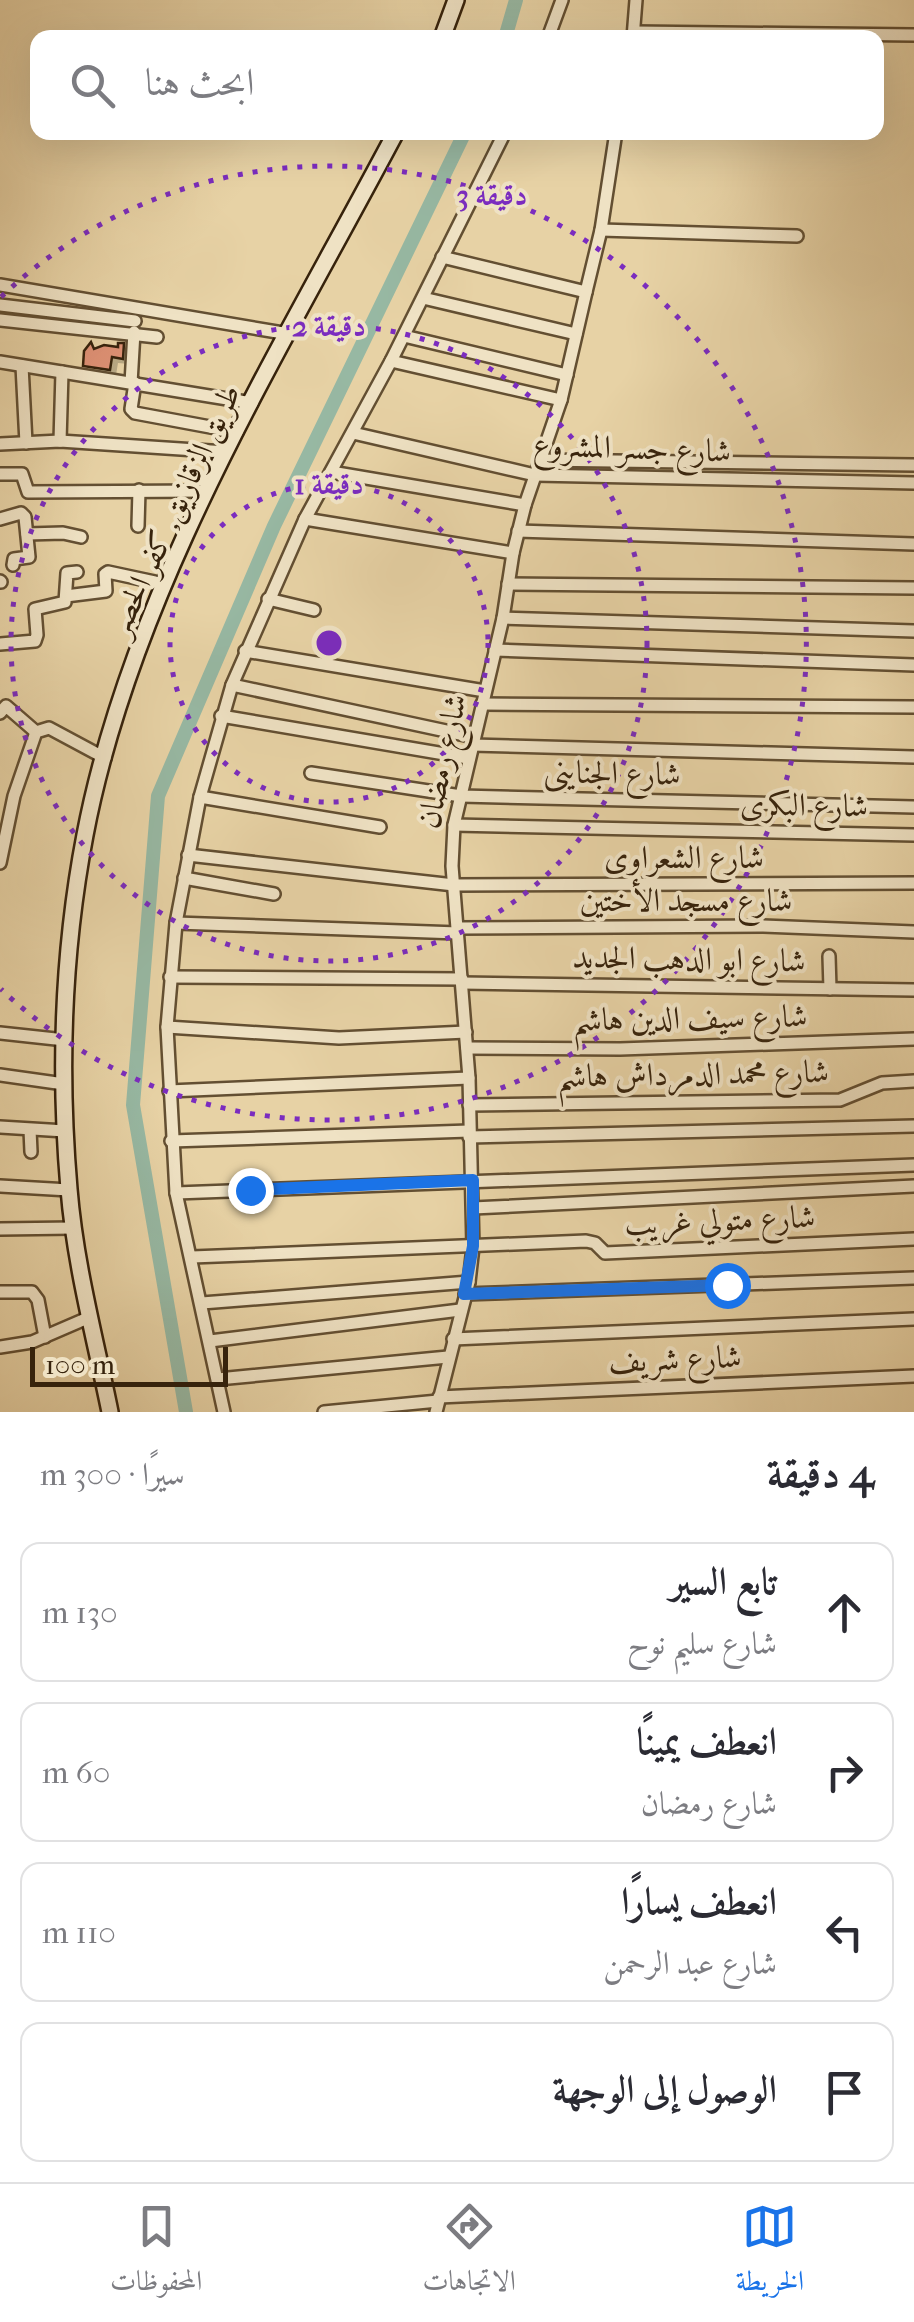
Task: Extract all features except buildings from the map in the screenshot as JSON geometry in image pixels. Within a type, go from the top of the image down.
[{"type":"main road","points":[[445,30],[456,0]]},
{"type":"main road","name":"طريق الزقازيق, كفر الحصر","points":[[110,1412],[73,1228],[65,1131],[66,1040],[79,870],[105,758],[164,584],[226,452],[392,140]]},
{"type":"street","points":[[551,30],[562,0]]},
{"type":"street","points":[[634,30],[636,0]]},
{"type":"street","points":[[884,35],[914,35]]},
{"type":"street","points":[[224,1412],[176,1192],[169,1092],[170,977],[200,797],[232,685],[304,519],[404,336],[501,140]]},
{"type":"street","name":"شارع رمضان","points":[[438,1403],[467,1288],[473,1246],[469,1078],[454,885],[454,825],[504,618],[524,505],[567,375],[601,230],[615,140]]},
{"type":"street","points":[[601,230],[797,236]]},
{"type":"street","points":[[442,257],[586,292]]},
{"type":"street","points":[[0,286],[289,334]]},
{"type":"street","points":[[423,298],[576,334]]},
{"type":"street","points":[[0,305],[135,321]]},
{"type":"street","points":[[136,307],[132,407],[135,414],[237,432]]},
{"type":"street","points":[[0,320],[156,337]]},
{"type":"street","points":[[404,336],[567,375]]},
{"type":"street","points":[[391,361],[560,400]]},
{"type":"street","points":[[0,362],[252,403]]},
{"type":"street","points":[[22,366],[26,442]]},
{"type":"street","points":[[60,441],[62,372]]},
{"type":"street","name":"شارع جسر المشروع","points":[[353,433],[535,475],[914,483]]},
{"type":"street","points":[[0,444],[60,441],[226,452]]},
{"type":"street","name":"شارع جسر المشروع","points":[[539,460],[914,465]]},
{"type":"street","points":[[331,472],[524,505]]},
{"type":"street","points":[[0,474],[21,473],[28,492],[206,491]]},
{"type":"street","points":[[138,526],[140,490]]},
{"type":"street","points":[[0,518],[23,514],[29,558],[14,559],[13,565]]},
{"type":"street","points":[[304,519],[513,552]]},
{"type":"street","points":[[518,531],[914,544]]},
{"type":"street","points":[[27,534],[63,533],[80,537]]},
{"type":"street","points":[[0,644],[32,642],[38,635],[35,608],[62,604],[67,573],[77,572]]},
{"type":"street","points":[[66,596],[106,592],[108,572],[164,584]]},
{"type":"street","points":[[508,584],[914,588]]},
{"type":"street","points":[[268,600],[314,610]]},
{"type":"street","points":[[504,618],[914,631]]},
{"type":"street","points":[[496,650],[914,665]]},
{"type":"street","points":[[245,652],[484,697],[914,708]]},
{"type":"street","points":[[232,685],[471,747]]},
{"type":"street","points":[[0,713],[6,706],[36,732]]},
{"type":"street","points":[[221,716],[471,747],[914,756]]},
{"type":"street","points":[[36,732],[49,728],[105,758]]},
{"type":"street","points":[[0,860],[4,820],[36,732]]},
{"type":"street","name":"شارع الجناينى","points":[[311,772],[460,796],[914,807]]},
{"type":"street","points":[[0,792],[14,796]]},
{"type":"street","points":[[200,797],[380,827]]},
{"type":"street","name":"شارع البكرى","points":[[454,825],[914,835]]},
{"type":"street","name":"شارع الشعراوى","points":[[188,854],[454,885],[914,883]]},
{"type":"street","points":[[184,878],[274,894]]},
{"type":"street","name":"شارع مسجد الأختين","points":[[176,923],[458,930],[762,926],[914,932]]},
{"type":"street","points":[[830,956],[830,989]]},
{"type":"street","name":"شارع ابو الدهب الجديد","points":[[170,977],[914,990]]},
{"type":"street","points":[[167,1027],[339,1038],[466,1032]]},
{"type":"street","points":[[0,1033],[66,1040]]},
{"type":"street","name":"شارع سيف الدين هاشم","points":[[467,1048],[620,1049],[914,1039]]},
{"type":"street","points":[[0,1075],[64,1084]]},
{"type":"street","points":[[169,1092],[469,1078]]},
{"type":"street","name":"شارع محمد الدمرداش هاشم","points":[[469,1105],[840,1100],[882,1082],[914,1081]]},
{"type":"street","points":[[171,1141],[914,1126]]},
{"type":"street","points":[[0,1127],[65,1131]]},
{"type":"street","points":[[30,1130],[31,1152]]},
{"type":"street","points":[[176,1192],[914,1164]]},
{"type":"street","points":[[0,1186],[69,1190]]},
{"type":"street","points":[[473,1208],[914,1186]]},
{"type":"street","points":[[0,1230],[73,1228]]},
{"type":"street","name":"شارع متولي غريب","points":[[192,1257],[586,1241],[605,1253],[914,1239]]},
{"type":"street","points":[[202,1303],[467,1288],[914,1278]]},
{"type":"street","points":[[0,1292],[28,1290],[36,1295],[45,1337]]},
{"type":"street","points":[[210,1341],[460,1310]]},
{"type":"street","points":[[0,1348],[45,1337],[90,1317]]},
{"type":"street","points":[[454,1339],[914,1319]]},
{"type":"street","points":[[218,1379],[448,1357]]},
{"type":"street","name":"شارع شريف","points":[[324,1412],[914,1376]]},
{"type":"waterway","points":[[507,30],[516,0]]},
{"type":"waterway","points":[[186,1412],[133,1105],[158,796],[274,526],[461,140]]},
{"type":"route","points":[[250,1190],[473,1180],[473,1246],[464,1294],[727,1285]]}]
